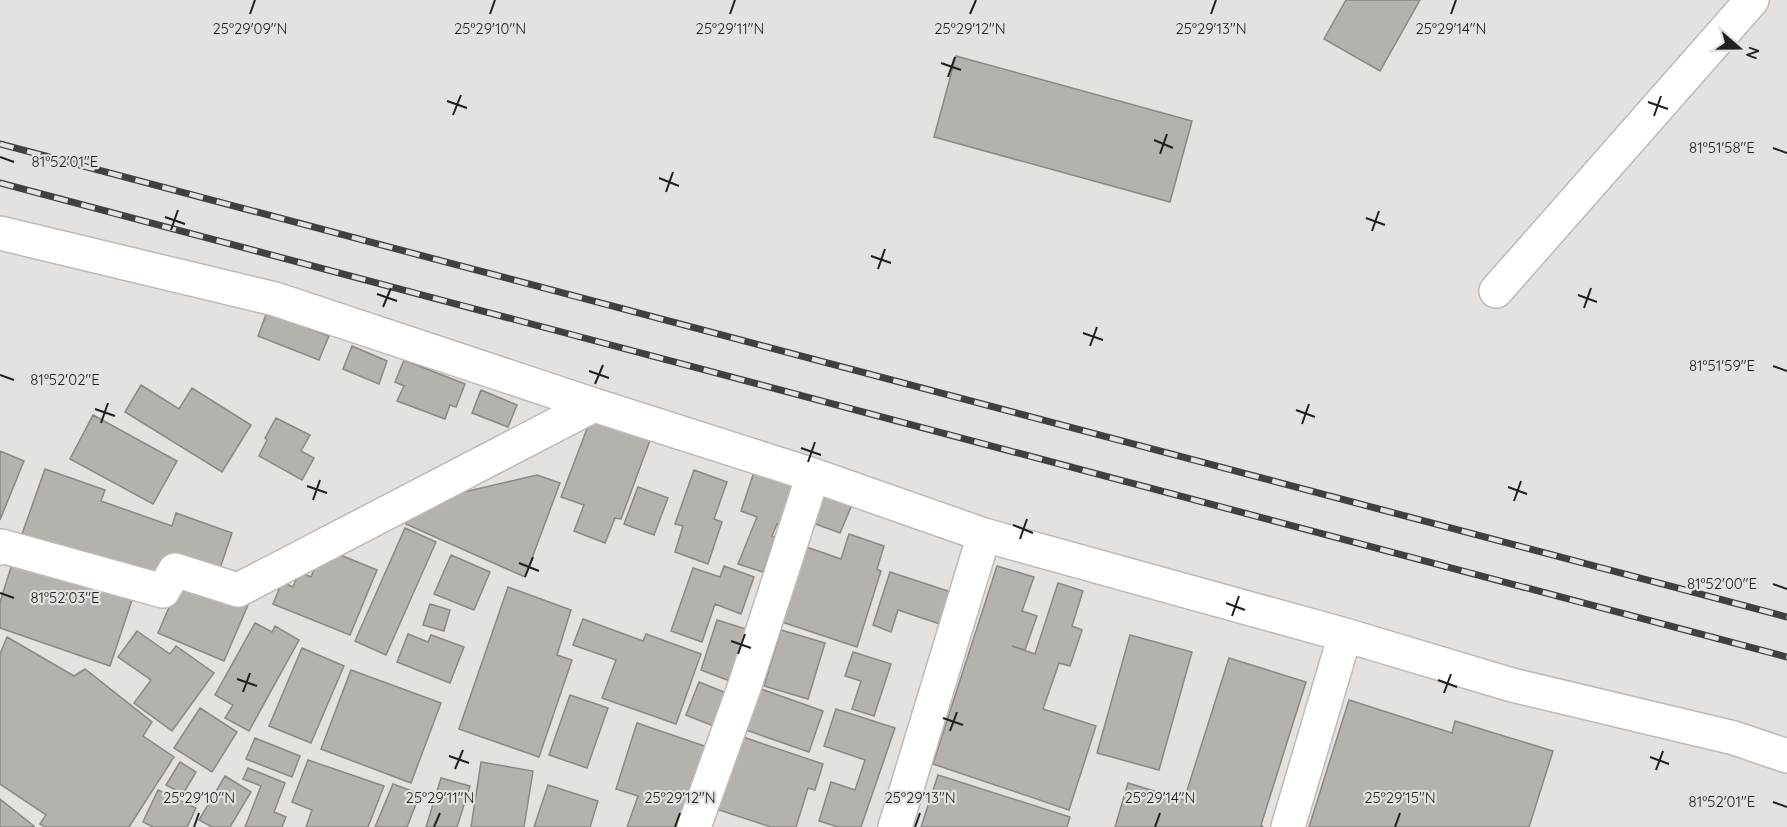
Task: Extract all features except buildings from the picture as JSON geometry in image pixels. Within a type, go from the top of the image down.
[{"type":"street","points":[[1496,291],[1752,0]]},
{"type":"street","points":[[0,233],[275,299],[813,475],[984,535],[1345,635],[1512,686],[1734,738],[1787,756]]},
{"type":"street","points":[[0,548],[1,546],[163,591],[175,570],[238,590],[594,405]]},
{"type":"street","points":[[694,827],[745,685],[813,475]]},
{"type":"street","points":[[895,827],[984,535]]},
{"type":"street","points":[[1288,827],[1345,635]]},
{"type":"railway","points":[[0,144],[1787,617]]},
{"type":"railway","points":[[0,183],[1787,657]]}]
